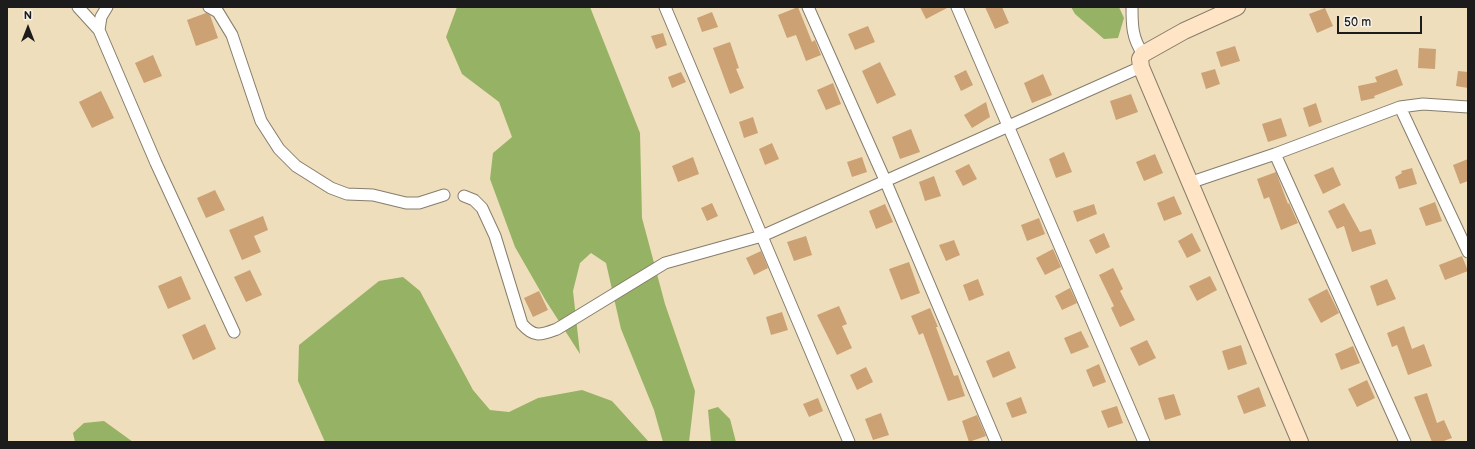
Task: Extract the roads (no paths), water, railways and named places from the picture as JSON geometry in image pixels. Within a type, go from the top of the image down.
[{"type":"street","points":[[78,7],[99,30],[156,162],[234,332]]},
{"type":"street","points":[[99,30],[101,17],[107,7]]},
{"type":"street","points":[[209,7],[218,12],[232,35],[261,121],[279,149],[296,166],[331,188],[347,194],[373,194],[406,203],[418,203],[444,195]]},
{"type":"street","points":[[665,7],[849,442]]},
{"type":"street","points":[[808,7],[885,180],[996,442]]},
{"type":"street","points":[[957,7],[1144,442]]},
{"type":"street","points":[[1132,7],[1132,29],[1136,43],[1189,183],[1300,442]]},
{"type":"street","points":[[464,196],[474,200],[482,208],[495,236],[522,324],[528,331],[534,334],[542,335],[557,329],[665,263],[762,236],[885,180],[1008,127],[1142,60],[1184,31],[1237,7]]},
{"type":"street","points":[[1189,183],[1275,154],[1400,107],[1423,104],[1468,107]]},
{"type":"street","points":[[1400,107],[1468,252]]},
{"type":"street","points":[[1275,154],[1405,442]]}]
